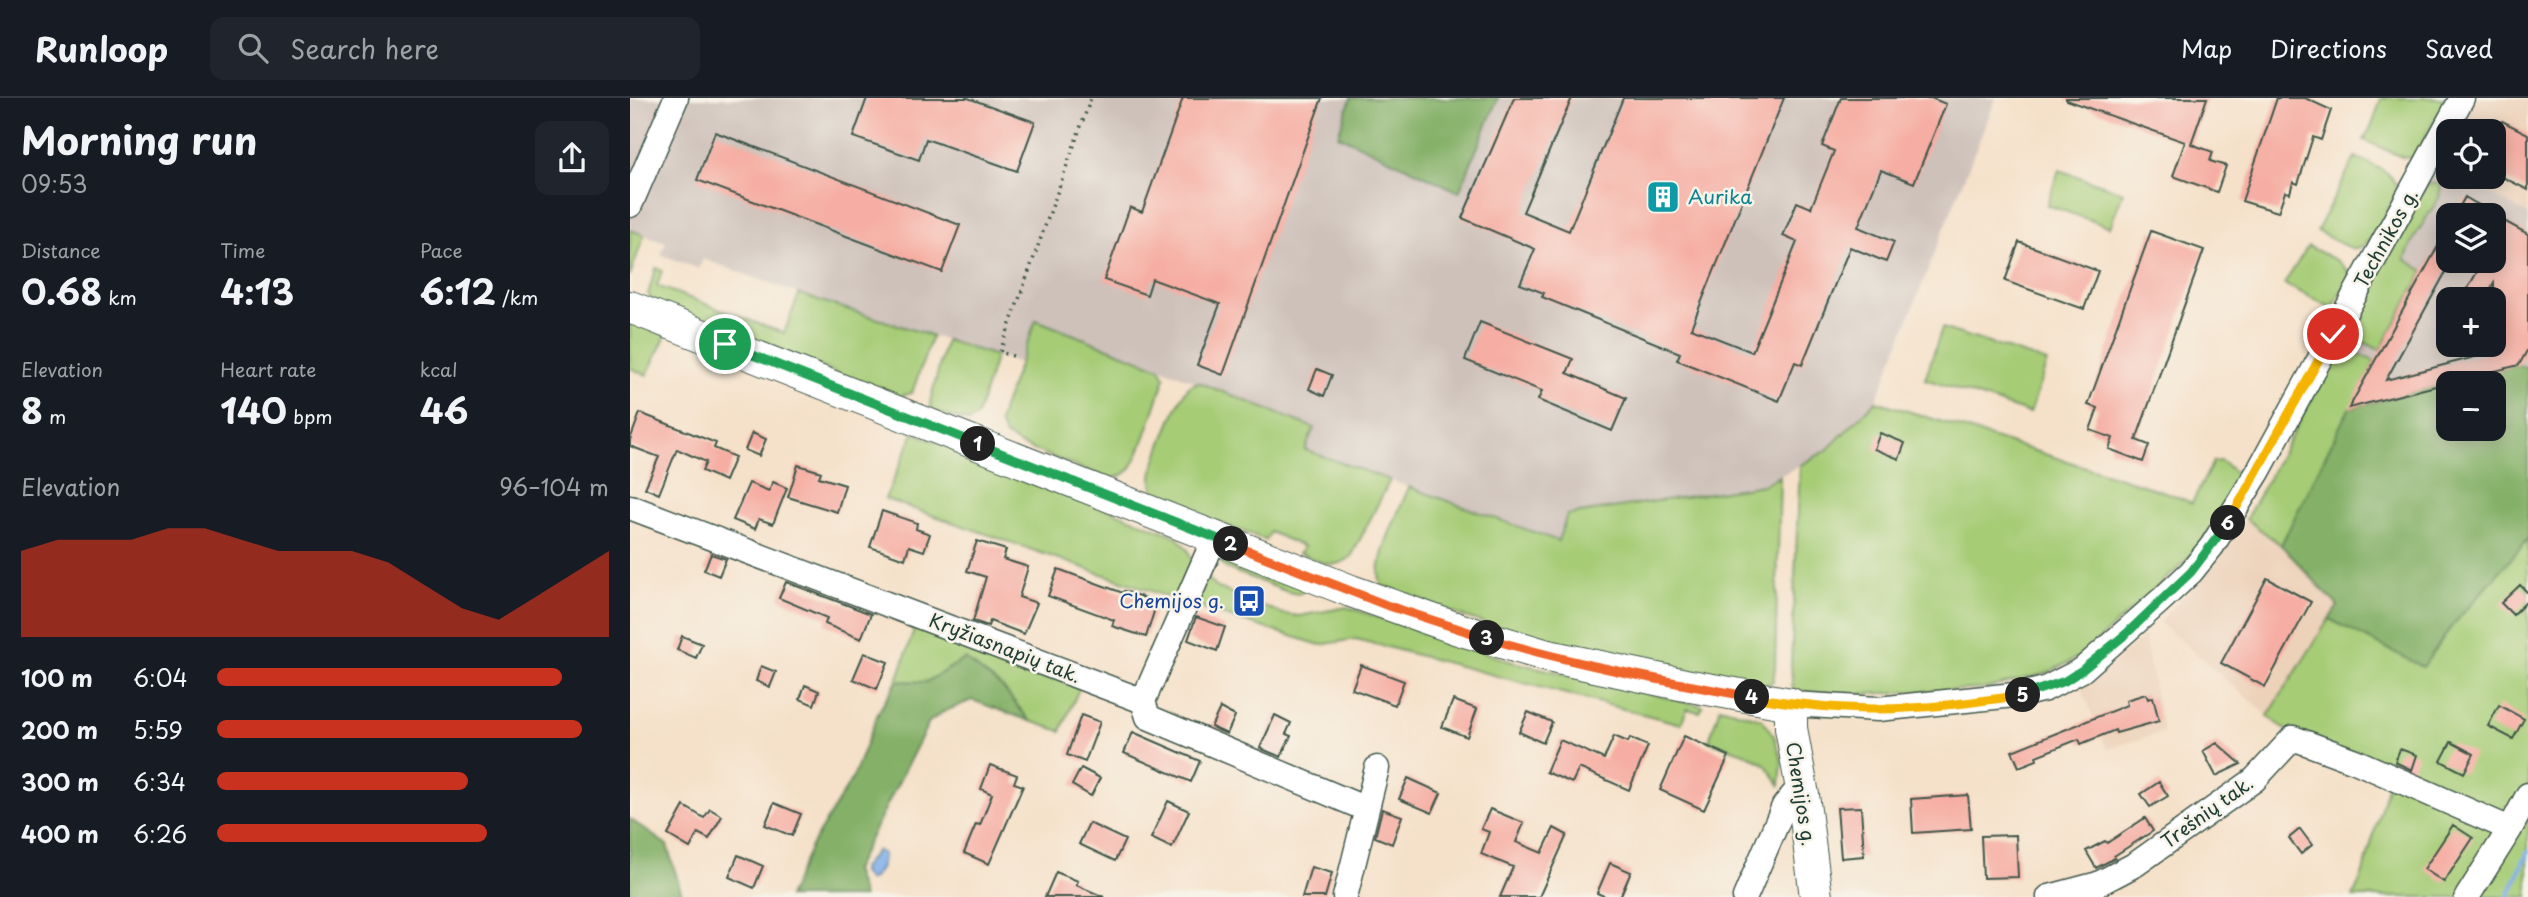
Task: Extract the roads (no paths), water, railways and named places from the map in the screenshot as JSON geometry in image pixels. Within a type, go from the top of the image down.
[{"type":"main road","points":[[630,307],[1386,605],[1548,656],[1791,704]]},
{"type":"main road","name":"Chemijos g.","points":[[1791,704],[1791,728],[1803,795],[1815,897]]},
{"type":"street","points":[[630,205],[676,98]]},
{"type":"street","name":"Technikos g.","points":[[1791,704],[1878,709],[2024,694],[2045,689],[2082,670],[2126,634],[2191,572],[2224,529],[2258,472],[2462,98]]},
{"type":"street","name":"Kryžiasnapių tak.","points":[[630,507],[1143,701],[1148,718],[1366,809]]},
{"type":"street","points":[[1143,701],[1215,537]]},
{"type":"street","name":"Trešnių tak.","points":[[2049,897],[2098,884],[2136,864],[2254,780],[2293,738],[2355,761],[2510,829]]},
{"type":"street","points":[[1345,897],[1377,768]]},
{"type":"street","points":[[1745,897],[1784,806],[1793,795],[1803,795]]},
{"type":"street","points":[[2467,897],[2528,795]]},
{"type":"water","points":[[877,850],[883,854],[882,862],[869,881],[862,873],[863,867]]},
{"type":"waterway","points":[[2508,897],[2528,852]]},
{"type":"place","name":"Aurika","points":[[1663,197]]},
{"type":"place","name":"Chemijos g.","points":[[1249,601]]}]
